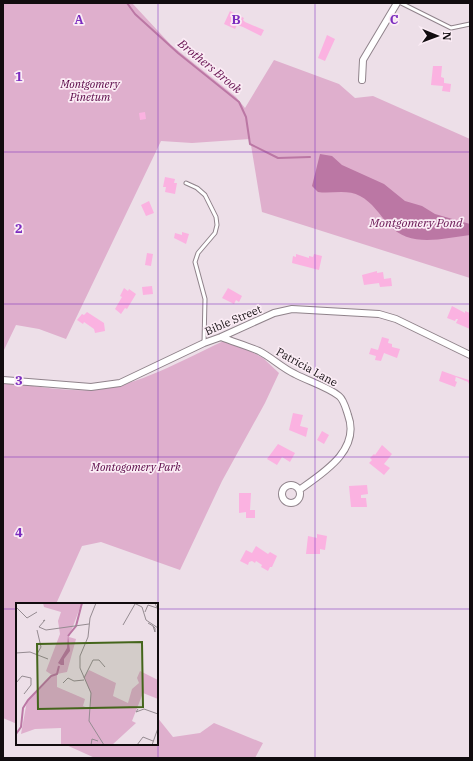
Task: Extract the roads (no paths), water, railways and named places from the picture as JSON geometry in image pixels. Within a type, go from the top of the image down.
[{"type":"street","points":[[362,80],[364,60],[397,3]]},
{"type":"street","name":"Bible Street","points":[[3,380],[79,386],[112,385],[137,376],[204,343],[282,310],[298,309],[367,312],[396,320],[470,355]]},
{"type":"street","name":"Patricia Lane","points":[[221,337],[260,352],[288,371],[330,390],[340,396],[346,407],[351,421],[350,435],[344,451],[330,467],[299,490]]},
{"type":"lane","points":[[401,3],[451,28],[470,24]]},
{"type":"lane","points":[[186,183],[197,188],[205,195],[214,211],[217,225],[215,233],[198,253],[195,262],[205,299],[204,343]]},
{"type":"water","name":"Montgomery Pond","points":[[320,154],[332,156],[342,165],[384,184],[405,201],[422,206],[435,214],[470,224],[470,235],[427,240],[406,237],[397,232],[388,224],[372,205],[360,196],[345,192],[318,192],[312,186]]},
{"type":"waterway","name":"Brothers Brook","points":[[127,3],[135,14],[178,53],[239,102],[246,117],[250,144],[278,158],[310,157]]},
{"type":"park label","name":"Montgomery Pinetum","points":[[90,90]]},
{"type":"park label","name":"Montogomery Park","points":[[136,467]]}]
